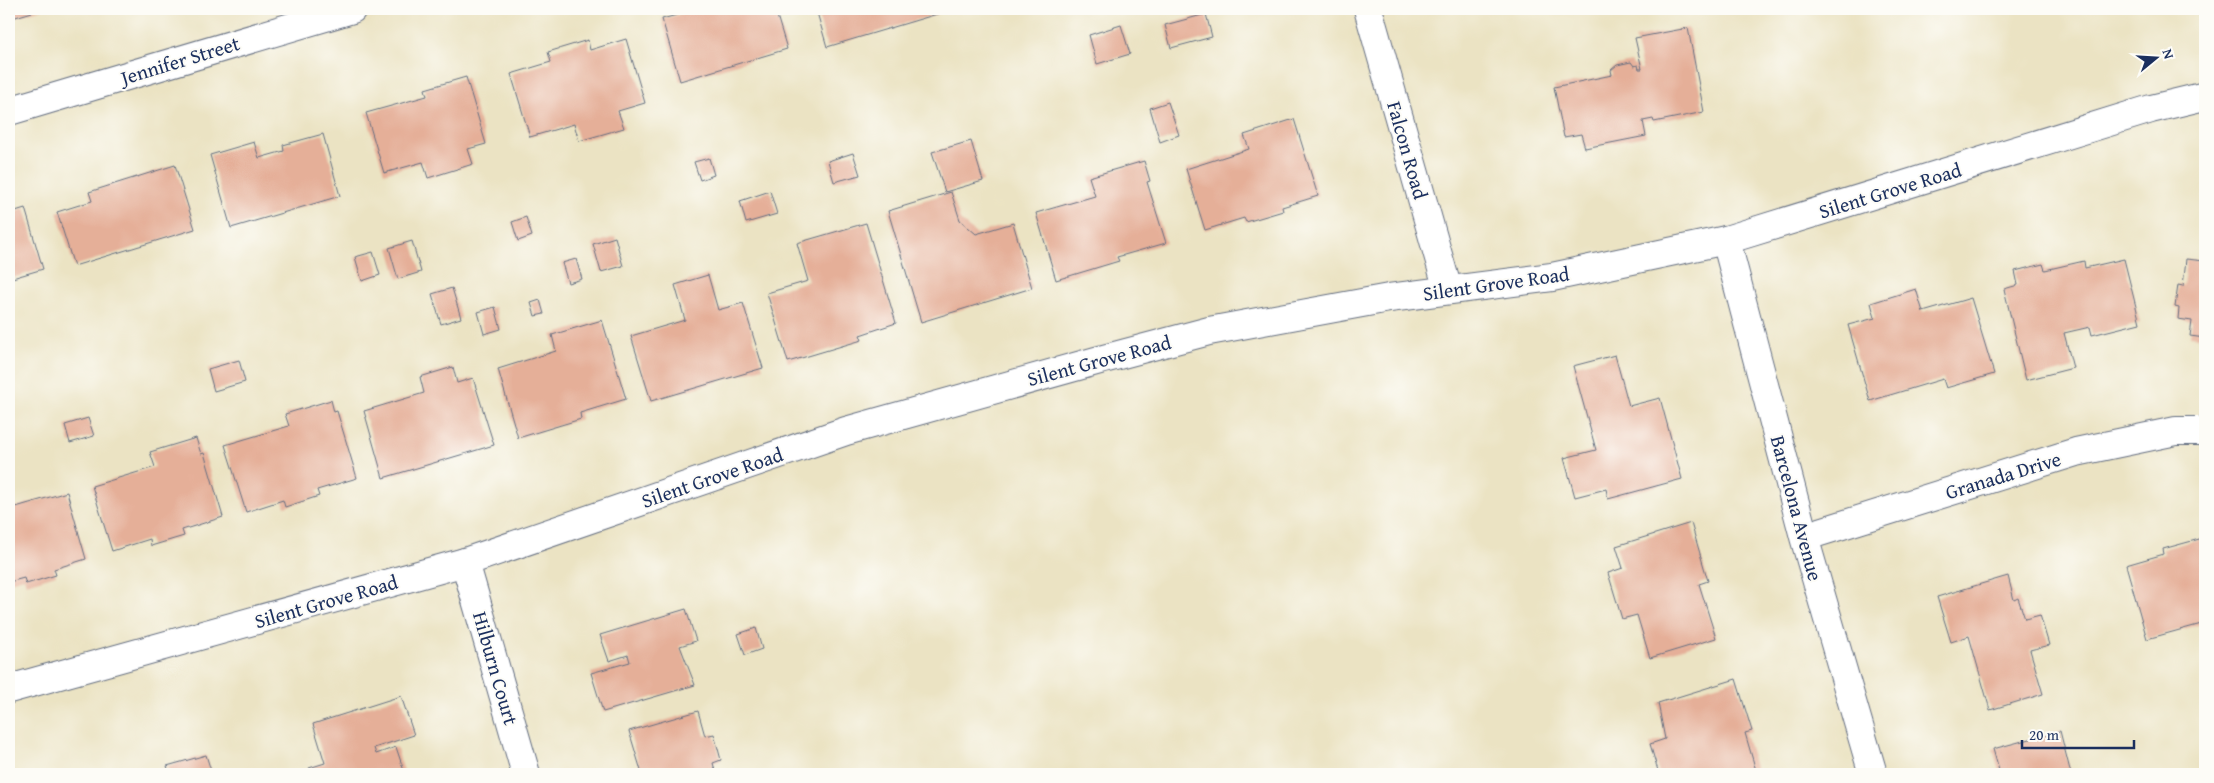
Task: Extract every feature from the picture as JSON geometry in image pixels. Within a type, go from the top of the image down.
[{"type":"street","name":"Jennifer Street","points":[[9,111],[352,9]]},
{"type":"street","name":"Falcon Road","points":[[1368,9],[1448,290]]},
{"type":"street","name":"Silent Grove Road","points":[[9,689],[465,562],[846,431],[1096,361],[1209,331],[1389,298],[1552,277],[1726,240],[2151,109],[2205,96]]},
{"type":"street","name":"Barcelona Avenue","points":[[1726,240],[1804,537],[1873,774]]},
{"type":"street","name":"Granada Drive","points":[[1804,537],[2076,452],[2176,430],[2205,431]]},
{"type":"street","name":"Hilburn Court","points":[[465,562],[526,774]]},
{"type":"building","points":[[9,9],[42,9],[9,19]]},
{"type":"building","points":[[699,9],[775,9],[787,49],[680,81],[662,19]]},
{"type":"building","points":[[816,9],[943,9],[944,12],[827,47]]},
{"type":"building","points":[[1206,14],[1212,37],[1171,48],[1165,25]]},
{"type":"building","points":[[1121,25],[1130,54],[1097,64],[1089,35]]},
{"type":"building","points":[[1688,28],[1704,112],[1654,122],[1653,119],[1643,121],[1646,136],[1585,148],[1581,134],[1564,137],[1554,87],[1612,75],[1611,70],[1617,65],[1631,62],[1634,66],[1638,65],[1639,69],[1642,69],[1635,38]]},
{"type":"building","points":[[626,39],[645,103],[618,111],[624,128],[579,141],[574,124],[530,137],[511,74],[551,62],[548,52],[588,40],[590,50]]},
{"type":"building","points":[[466,77],[486,144],[468,149],[473,164],[428,178],[423,162],[384,173],[366,113],[427,96],[425,89]]},
{"type":"building","points":[[1168,102],[1179,135],[1160,142],[1150,108]]},
{"type":"building","points":[[1294,119],[1318,196],[1282,207],[1283,211],[1246,222],[1244,218],[1205,230],[1186,169],[1249,149],[1244,135]]},
{"type":"building","points":[[323,134],[340,196],[231,228],[210,155],[254,142],[259,158],[284,151],[283,145]]},
{"type":"building","points":[[971,141],[983,181],[945,192],[932,152]]},
{"type":"building","points":[[853,153],[860,175],[834,182],[828,161]]},
{"type":"building","points":[[709,158],[714,175],[700,180],[694,162]]},
{"type":"building","points":[[1144,161],[1150,181],[1147,182],[1166,243],[1117,257],[1119,261],[1056,280],[1036,213],[1095,196],[1089,177]]},
{"type":"building","points":[[175,165],[195,229],[74,266],[57,212],[92,201],[89,192]]},
{"type":"building","points":[[770,191],[777,214],[746,223],[740,201]]},
{"type":"building","points":[[951,192],[960,220],[976,234],[1013,223],[1032,288],[921,322],[888,211]]},
{"type":"building","points":[[25,208],[43,269],[9,279],[9,213]]},
{"type":"building","points":[[526,217],[532,236],[518,241],[512,222]]},
{"type":"building","points":[[866,223],[896,323],[860,335],[862,340],[788,362],[767,293],[808,281],[797,243]]},
{"type":"building","points":[[615,237],[623,266],[601,272],[593,244]]},
{"type":"building","points":[[412,241],[421,272],[398,279],[389,248]]},
{"type":"building","points":[[373,252],[380,275],[362,281],[355,257]]},
{"type":"building","points":[[576,259],[582,279],[568,283],[562,263]]},
{"type":"building","points":[[2124,259],[2140,323],[2092,335],[2090,327],[2064,333],[2073,368],[2026,380],[2004,289],[2018,285],[2015,271],[2043,264],[2045,270],[2084,261],[2085,268]]},
{"type":"building","points":[[2186,259],[2205,261],[2205,338],[2190,336],[2192,321],[2178,319],[2179,308],[2175,307],[2178,285],[2183,286]]},
{"type":"building","points":[[708,275],[718,310],[743,303],[763,368],[651,401],[631,336],[685,320],[675,285]]},
{"type":"building","points":[[452,288],[461,318],[441,324],[432,294]]},
{"type":"building","points":[[1916,289],[1923,312],[1971,298],[1994,374],[1946,388],[1943,379],[1870,401],[1848,325],[1875,318],[1871,303]]},
{"type":"building","points":[[540,300],[544,314],[535,316],[531,303]]},
{"type":"building","points":[[495,307],[501,329],[484,334],[478,312]]},
{"type":"building","points":[[602,320],[626,399],[580,413],[581,419],[518,438],[498,369],[556,351],[552,335]]},
{"type":"building","points":[[1615,355],[1629,406],[1660,398],[1682,479],[1608,499],[1606,489],[1575,497],[1564,458],[1596,450],[1573,366]]},
{"type":"building","points":[[239,360],[245,382],[214,391],[208,369]]},
{"type":"building","points":[[453,367],[457,383],[473,378],[494,445],[383,478],[364,411],[424,393],[420,377]]},
{"type":"building","points":[[331,400],[334,412],[337,411],[357,478],[317,490],[319,496],[285,507],[283,500],[246,512],[225,445],[289,426],[285,414]]},
{"type":"building","points":[[88,418],[94,436],[70,443],[65,425]]},
{"type":"building","points":[[196,438],[201,454],[204,453],[223,517],[182,530],[184,536],[151,546],[150,539],[112,551],[92,486],[155,467],[150,452]]},
{"type":"building","points":[[67,492],[86,559],[54,569],[56,575],[26,584],[24,578],[9,582],[9,509]]},
{"type":"building","points":[[1691,523],[1708,581],[1699,584],[1716,638],[1650,658],[1637,615],[1622,619],[1608,573],[1623,568],[1616,546]]},
{"type":"building","points":[[2203,538],[2205,543],[2205,623],[2147,639],[2126,565],[2164,554],[2163,549]]},
{"type":"building","points":[[2008,576],[2014,600],[2018,598],[2025,619],[2040,615],[2049,645],[2030,650],[2043,694],[1990,710],[1969,636],[1951,642],[1937,597]]},
{"type":"building","points":[[686,609],[696,641],[680,646],[695,685],[603,712],[591,673],[630,662],[628,655],[609,661],[600,635]]},
{"type":"building","points":[[756,628],[762,649],[745,655],[738,634]]},
{"type":"building","points":[[1736,679],[1752,731],[1745,733],[1757,774],[1659,774],[1650,744],[1665,739],[1658,703]]},
{"type":"building","points":[[401,696],[414,735],[374,748],[376,754],[396,747],[405,774],[311,774],[309,768],[325,763],[313,724]]},
{"type":"building","points":[[698,711],[705,736],[714,734],[721,760],[713,763],[716,774],[642,774],[629,731]]},
{"type":"building","points":[[2060,731],[2071,774],[2000,774],[1993,749]]},
{"type":"building","points":[[206,755],[212,774],[170,774],[167,766]]}]
